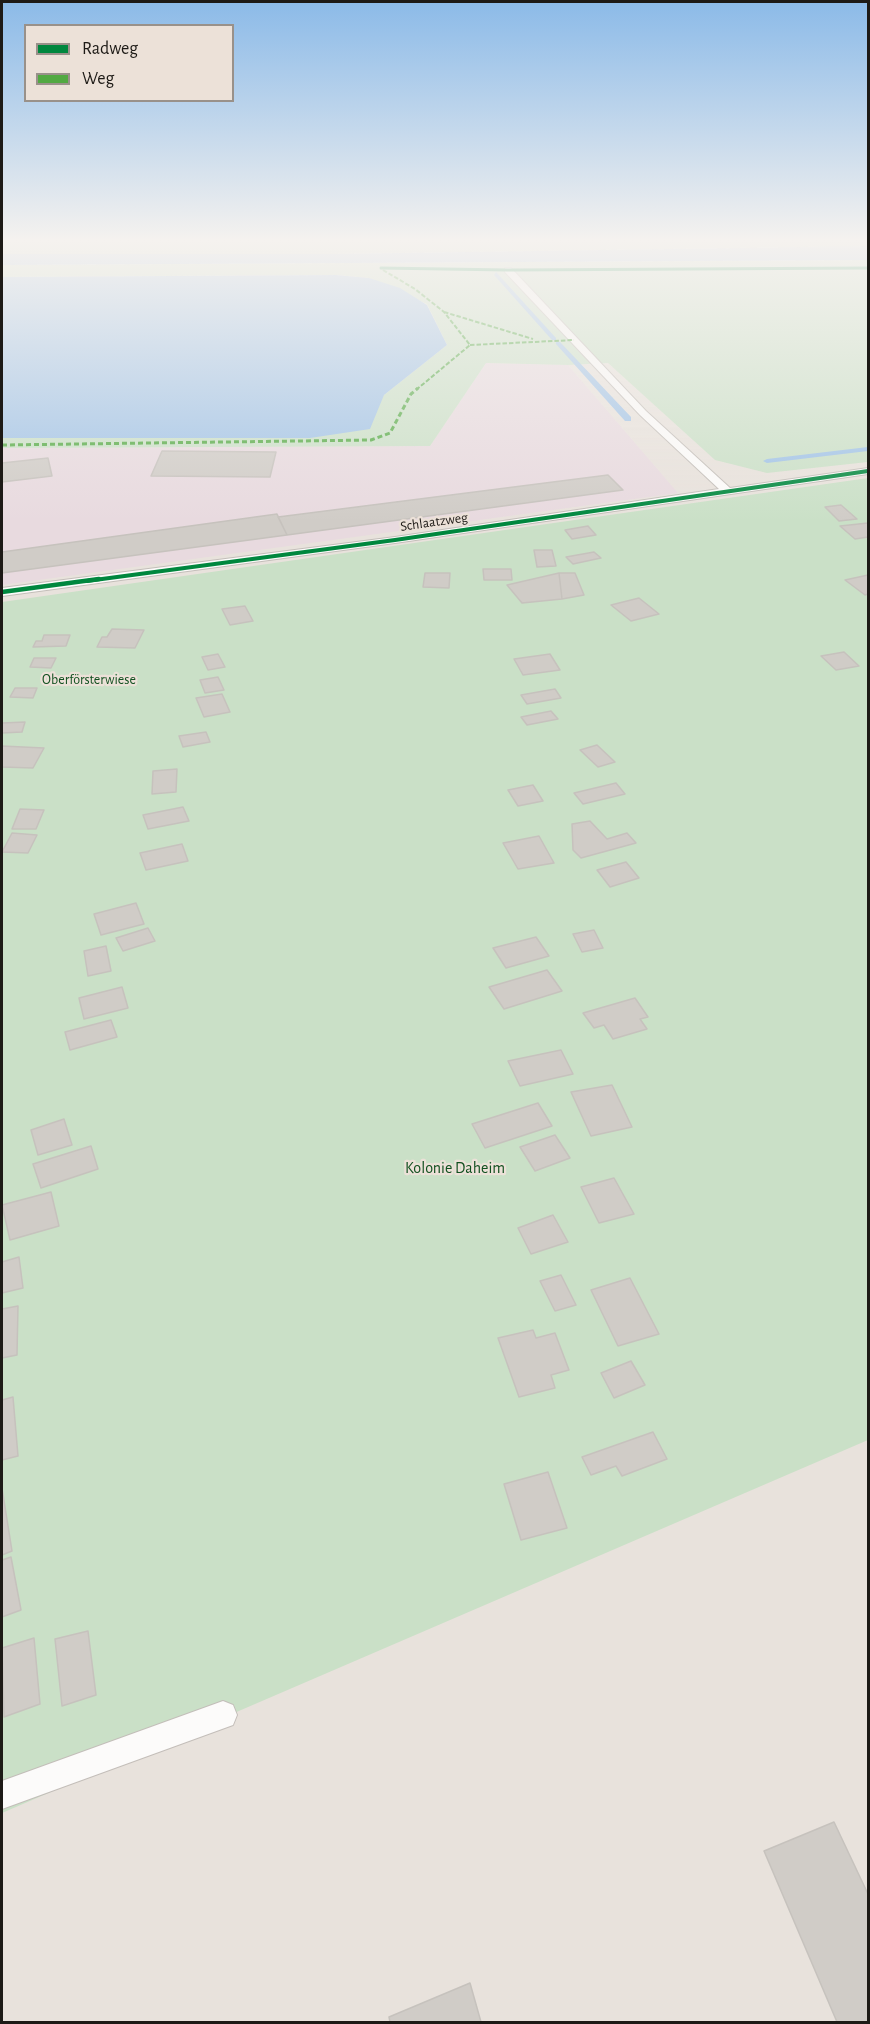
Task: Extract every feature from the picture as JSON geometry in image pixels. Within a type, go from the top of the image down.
[{"type":"lane","points":[[568,333],[643,413],[728,492]]},
{"type":"lane","name":"Schlaatzweg","points":[[2,592],[395,540],[868,471]]},
{"type":"lane","points":[[2,1795],[223,1715]]},
{"type":"shaded area","points":[[486,363],[568,365],[678,493],[2,585],[2,448],[430,446]]},
{"type":"green space","points":[[441,333],[868,333],[868,462],[767,473],[715,460],[608,363],[568,365],[486,363],[430,446],[2,448],[2,438],[310,438],[384,395],[447,345]]},
{"type":"green space","name":"Kolonie Daheim","points":[[868,478],[868,1440],[2,1813],[2,602]]},
{"type":"water","points":[[2,333],[441,333],[447,345],[384,395],[370,429],[310,438],[2,438]]},
{"type":"building","points":[[162,451],[276,452],[270,477],[151,476]]},
{"type":"building","points":[[48,458],[52,476],[2,482],[2,463]]},
{"type":"building","points":[[608,475],[623,490],[287,535],[278,517]]},
{"type":"building","points":[[841,505],[857,519],[839,521],[825,507]]},
{"type":"building","points":[[277,514],[287,535],[2,573],[2,552]]},
{"type":"building","points":[[868,523],[868,537],[855,539],[840,526]]},
{"type":"building","points":[[588,526],[596,535],[572,539],[565,530]]},
{"type":"building","points":[[534,550],[552,550],[556,566],[537,567]]},
{"type":"building","points":[[594,552],[601,558],[573,564],[566,557]]},
{"type":"building","points":[[483,569],[511,569],[512,580],[484,580]]},
{"type":"building","points":[[425,573],[450,573],[449,588],[423,587]]},
{"type":"building","points":[[559,573],[575,573],[584,595],[562,599]]},
{"type":"building","points":[[559,573],[562,599],[522,603],[507,585]]},
{"type":"building","points":[[868,575],[868,594],[865,595],[845,580]]},
{"type":"building","points":[[639,598],[659,614],[631,621],[611,605]]},
{"type":"building","points":[[245,606],[253,621],[230,625],[222,609]]},
{"type":"building","points":[[112,629],[144,630],[135,648],[97,647],[102,637],[107,637]]},
{"type":"building","points":[[44,635],[70,635],[66,646],[33,647],[36,641],[42,641]]},
{"type":"building","points":[[844,652],[859,666],[836,670],[821,656]]},
{"type":"building","points":[[218,654],[225,667],[208,670],[202,657]]},
{"type":"building","points":[[550,654],[560,670],[523,675],[514,659]]},
{"type":"building","points":[[34,658],[56,658],[51,668],[30,667]]},
{"type":"building","points":[[218,677],[224,690],[205,693],[200,680]]},
{"type":"building","points":[[15,688],[37,688],[33,698],[10,697]]},
{"type":"building","points":[[555,689],[561,698],[527,704],[521,695]]},
{"type":"building","points":[[222,694],[230,712],[204,717],[196,698]]},
{"type":"building","points":[[551,711],[558,719],[527,725],[521,717]]},
{"type":"building","points":[[25,722],[22,732],[2,733],[2,723]]},
{"type":"building","points":[[206,732],[210,742],[183,747],[179,736]]},
{"type":"building","points":[[597,745],[615,762],[598,767],[580,750]]},
{"type":"building","points":[[2,746],[44,748],[33,768],[2,767]]},
{"type":"building","points":[[177,769],[176,792],[152,794],[153,771]]},
{"type":"building","points":[[616,783],[625,794],[583,804],[574,793]]},
{"type":"building","points":[[533,785],[543,801],[518,806],[508,790]]},
{"type":"building","points":[[183,807],[189,821],[148,829],[143,815]]},
{"type":"building","points":[[20,809],[44,810],[36,829],[12,829]]},
{"type":"building","points":[[590,821],[607,839],[627,833],[636,843],[581,858],[573,850],[572,824]]},
{"type":"building","points":[[12,833],[37,835],[28,853],[2,852]]},
{"type":"building","points":[[539,836],[554,863],[518,869],[503,843]]},
{"type":"building","points":[[182,844],[188,861],[146,870],[140,853]]},
{"type":"building","points":[[626,862],[639,878],[610,887],[597,870]]},
{"type":"building","points":[[136,903],[144,924],[101,935],[94,914]]},
{"type":"building","points":[[148,928],[155,941],[123,951],[116,938]]},
{"type":"building","points":[[594,930],[603,948],[582,952],[573,934]]},
{"type":"building","points":[[536,937],[549,956],[506,968],[493,948]]},
{"type":"building","points":[[106,946],[111,971],[88,976],[84,951]]},
{"type":"building","points":[[547,970],[562,991],[504,1009],[489,987]]},
{"type":"building","points":[[122,987],[128,1008],[84,1019],[79,998]]},
{"type":"building","points":[[635,998],[648,1017],[640,1019],[647,1029],[613,1039],[604,1025],[594,1028],[583,1013]]},
{"type":"building","points":[[111,1020],[117,1037],[70,1050],[65,1032]]},
{"type":"building","points":[[561,1050],[573,1074],[520,1086],[508,1061]]},
{"type":"building","points":[[612,1085],[632,1127],[591,1136],[571,1092]]},
{"type":"building","points":[[538,1103],[552,1126],[485,1148],[472,1124]]},
{"type":"building","points":[[64,1119],[72,1145],[38,1155],[31,1130]]},
{"type":"building","points":[[555,1135],[570,1158],[535,1171],[520,1147]]},
{"type":"building","points":[[91,1146],[98,1169],[41,1188],[33,1164]]},
{"type":"building","points":[[614,1178],[634,1214],[599,1223],[581,1187]]},
{"type":"building","points":[[51,1192],[59,1226],[10,1240],[2,1205]]},
{"type":"building","points":[[553,1215],[568,1242],[531,1254],[518,1228]]},
{"type":"building","points":[[19,1257],[23,1288],[2,1293],[2,1262]]},
{"type":"building","points":[[561,1275],[576,1305],[555,1311],[540,1281]]},
{"type":"building","points":[[630,1278],[659,1334],[618,1346],[591,1290]]},
{"type":"building","points":[[18,1306],[17,1355],[2,1358],[2,1309]]},
{"type":"building","points":[[533,1330],[536,1338],[555,1333],[569,1370],[551,1375],[555,1388],[519,1397],[498,1338]]},
{"type":"building","points":[[631,1361],[645,1385],[614,1398],[601,1373]]},
{"type":"building","points":[[13,1397],[18,1456],[2,1460],[2,1400]]},
{"type":"building","points":[[653,1432],[667,1459],[622,1476],[616,1466],[591,1475],[582,1457]]},
{"type":"building","points":[[548,1472],[567,1528],[521,1540],[504,1484]]},
{"type":"building","points":[[2,1488],[12,1551],[2,1555]]},
{"type":"building","points":[[11,1557],[21,1610],[2,1617],[2,1560]]},
{"type":"building","points":[[88,1631],[96,1695],[62,1706],[55,1639]]},
{"type":"building","points":[[34,1638],[40,1704],[4,1717],[2,1648]]},
{"type":"building","points":[[834,1822],[868,1894],[868,2022],[837,2022],[764,1851]]},
{"type":"building","points":[[470,1983],[481,2022],[390,2022],[389,2017]]},
{"type":"waterway","points":[[549,333],[554,339]]},
{"type":"waterway","points":[[558,343],[628,419]]},
{"type":"waterway","points":[[767,461],[868,449]]},
{"type":"marked path","points":[[2,445],[371,440],[390,433],[411,394],[470,345],[461,333]]},
{"type":"marked path","points":[[515,333],[533,339]]},
{"type":"marked path","points":[[470,345],[574,340]]},
{"type":"cycle path","points":[[2,592],[395,540],[868,471]]},
{"type":"park label","name":"Oberförsterwiese","points":[[89,680]]}]
